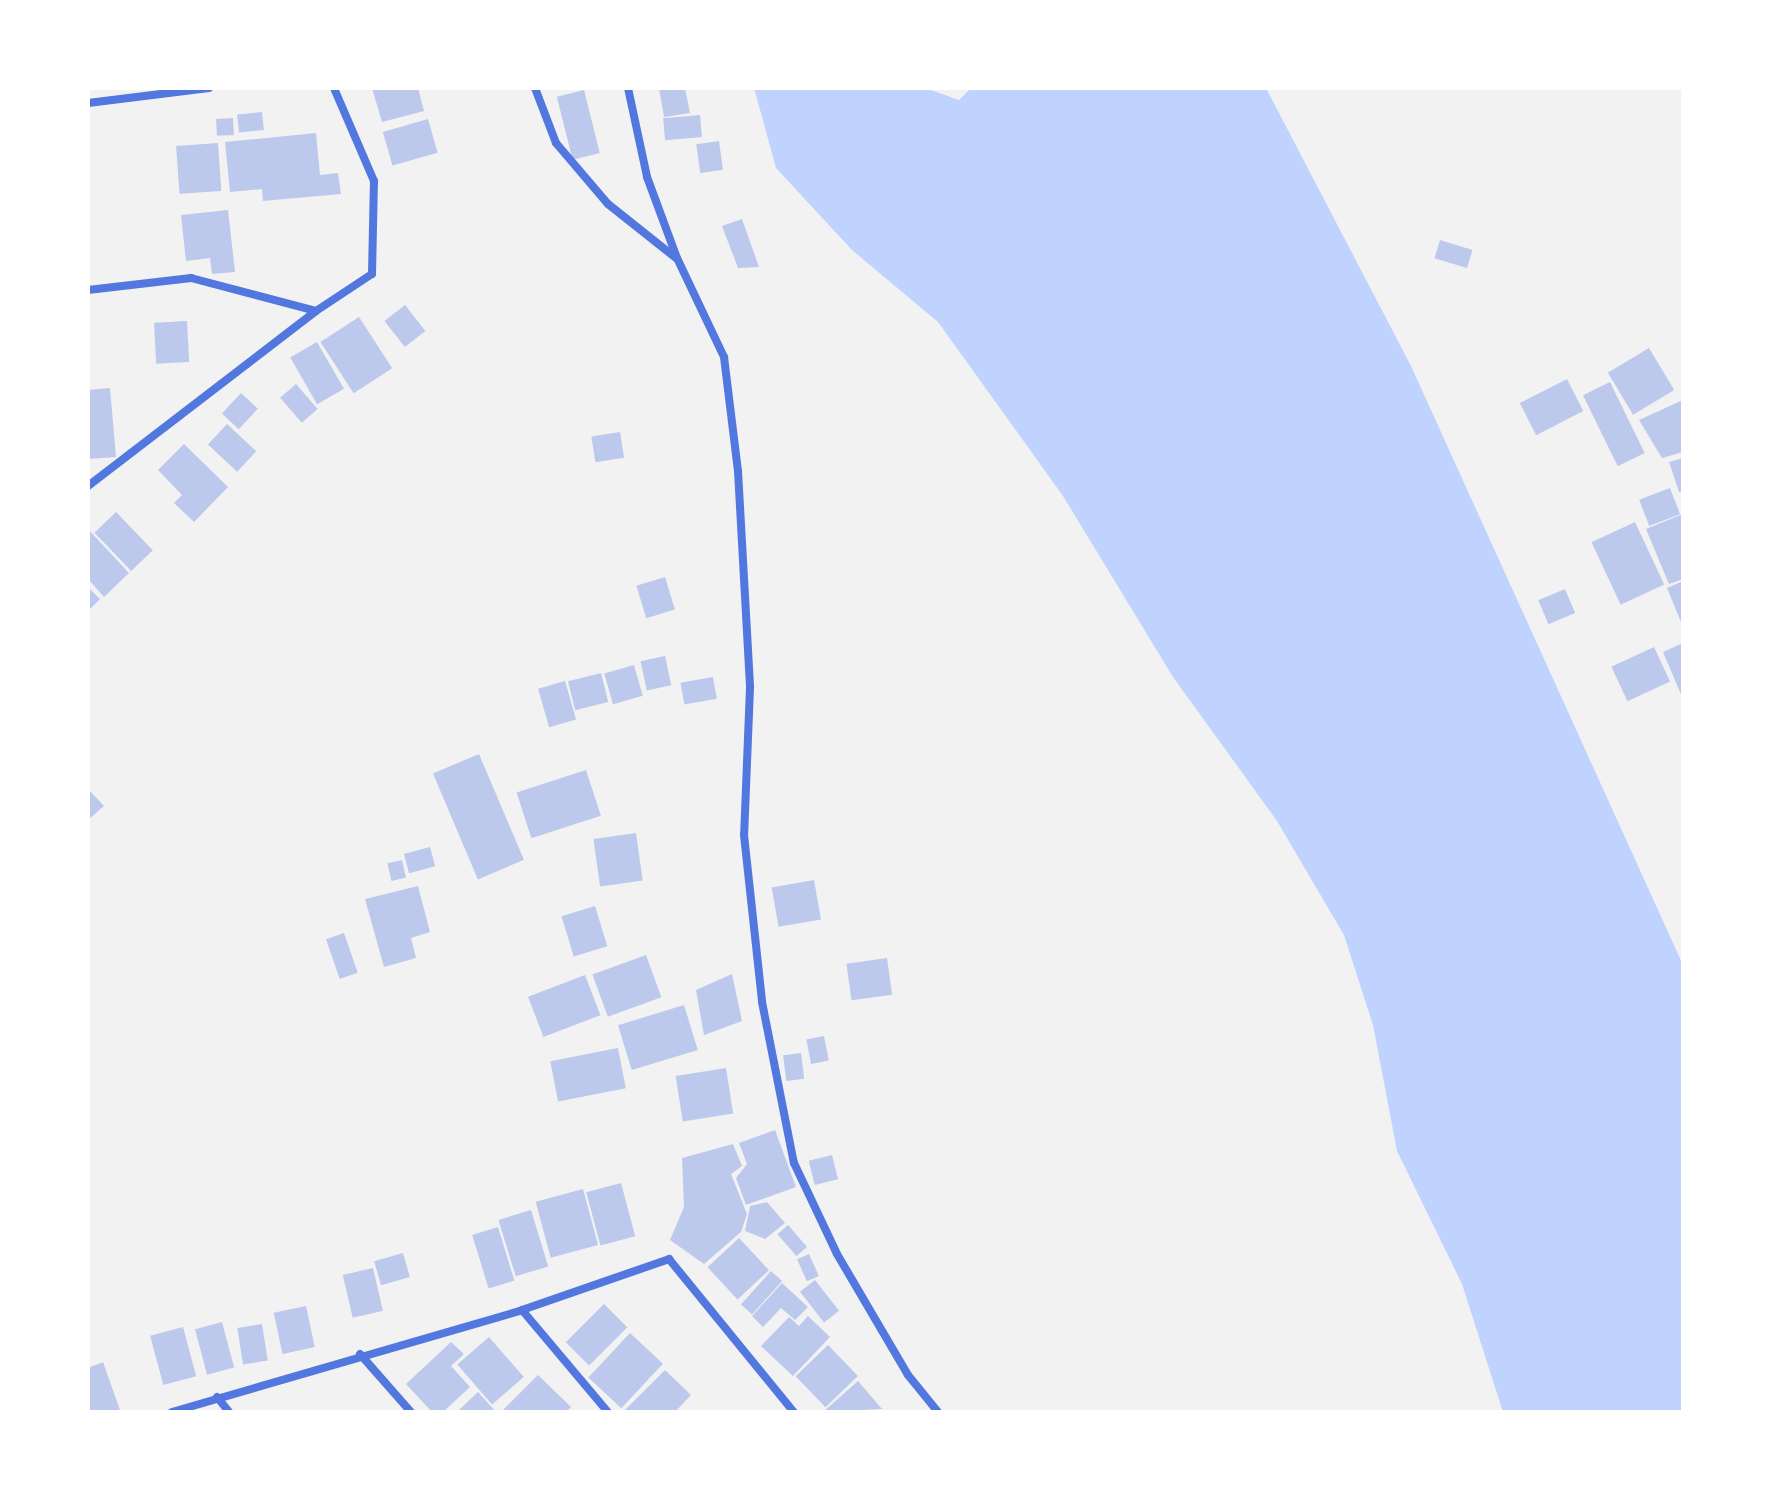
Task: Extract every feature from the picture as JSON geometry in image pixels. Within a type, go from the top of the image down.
[{"type":"street","points":[[88,103],[209,88]]},
{"type":"street","points":[[88,486],[316,311],[372,274],[374,181],[334,88]]},
{"type":"street","points":[[535,88],[556,143],[608,204],[677,258]]},
{"type":"street","points":[[628,88],[647,177],[677,258],[724,357],[738,471],[750,688],[744,835],[762,1002],[794,1163],[837,1254],[908,1375],[938,1412]]},
{"type":"street","points":[[88,290],[191,278],[316,311]]},
{"type":"street","points":[[172,1412],[360,1354],[522,1310],[669,1259],[794,1412]]},
{"type":"street","points":[[522,1310],[608,1412]]},
{"type":"street","points":[[360,1354],[411,1412]]},
{"type":"street","points":[[217,1397],[229,1412]]},
{"type":"water","points":[[754,88],[925,88],[959,100],[971,88],[1266,88],[1411,366],[1683,965],[1683,1412],[1503,1412],[1462,1284],[1397,1151],[1373,1025],[1344,935],[1277,821],[1173,677],[1063,496],[938,322],[852,250],[776,168]]},
{"type":"building","points":[[372,88],[418,88],[424,111],[382,122]]},
{"type":"building","points":[[685,88],[690,113],[664,117],[659,89]]},
{"type":"building","points":[[584,90],[600,153],[573,160],[557,97]]},
{"type":"building","points":[[262,112],[264,130],[239,133],[237,115]]},
{"type":"building","points":[[700,115],[702,137],[665,140],[663,118]]},
{"type":"building","points":[[233,118],[234,135],[217,136],[216,119]]},
{"type":"building","points":[[428,119],[438,153],[392,166],[383,132]]},
{"type":"building","points":[[316,133],[320,175],[338,173],[341,194],[263,201],[262,189],[230,192],[225,142]]},
{"type":"building","points":[[719,141],[723,170],[700,173],[696,144]]},
{"type":"building","points":[[218,143],[221,191],[179,194],[176,146]]},
{"type":"building","points":[[228,210],[235,272],[212,274],[210,258],[186,261],[181,215]]},
{"type":"building","points":[[742,219],[759,267],[738,268],[722,226]]},
{"type":"building","points":[[1440,240],[1473,250],[1467,268],[1434,258]]},
{"type":"building","points":[[405,305],[425,331],[405,347],[385,321]]},
{"type":"building","points":[[359,317],[392,368],[354,393],[320,342]]},
{"type":"building","points":[[187,321],[189,362],[156,364],[154,323]]},
{"type":"building","points":[[317,342],[344,389],[317,404],[290,358]]},
{"type":"building","points":[[1649,348],[1674,390],[1633,415],[1608,373]]},
{"type":"building","points":[[1567,379],[1583,411],[1536,435],[1520,403]]},
{"type":"building","points":[[1610,382],[1645,453],[1618,466],[1583,395]]},
{"type":"building","points":[[296,384],[318,409],[302,423],[280,398]]},
{"type":"building","points":[[110,388],[116,457],[88,459],[88,390]]},
{"type":"building","points":[[241,393],[258,409],[239,429],[222,413]]},
{"type":"building","points":[[1683,400],[1683,452],[1662,458],[1639,420]]},
{"type":"building","points":[[227,424],[256,451],[237,472],[208,444]]},
{"type":"building","points":[[620,432],[624,458],[595,462],[591,437]]},
{"type":"building","points":[[184,444],[228,487],[194,522],[174,503],[182,495],[158,470]]},
{"type":"building","points":[[1683,458],[1683,491],[1679,492],[1669,462]]},
{"type":"building","points":[[1670,488],[1680,514],[1649,526],[1639,500]]},
{"type":"building","points":[[116,512],[153,550],[131,571],[94,533]]},
{"type":"building","points":[[1683,514],[1683,579],[1669,584],[1646,529]]},
{"type":"building","points":[[1635,522],[1664,585],[1621,605],[1591,542]]},
{"type":"building","points":[[88,529],[129,573],[104,597],[88,579]]},
{"type":"building","points":[[665,577],[675,610],[646,618],[636,586]]},
{"type":"building","points":[[1683,581],[1683,627],[1667,588]]},
{"type":"building","points":[[88,587],[100,599],[88,611]]},
{"type":"building","points":[[1565,589],[1575,613],[1548,624],[1538,600]]},
{"type":"building","points":[[1683,643],[1683,699],[1663,652]]},
{"type":"building","points":[[1654,647],[1670,681],[1627,701],[1611,667]]},
{"type":"building","points":[[665,656],[671,685],[647,691],[641,661]]},
{"type":"building","points":[[634,665],[643,696],[613,704],[604,674]]},
{"type":"building","points":[[601,673],[608,702],[575,710],[568,681]]},
{"type":"building","points":[[713,677],[717,699],[684,704],[681,683]]},
{"type":"building","points":[[565,681],[576,719],[549,727],[538,689]]},
{"type":"building","points":[[479,754],[524,860],[478,879],[433,774]]},
{"type":"building","points":[[586,770],[601,816],[531,838],[517,793]]},
{"type":"building","points":[[88,789],[104,806],[88,820]]},
{"type":"building","points":[[636,833],[643,881],[600,887],[593,839]]},
{"type":"building","points":[[430,847],[435,866],[409,873],[404,854]]},
{"type":"building","points":[[402,860],[406,878],[391,881],[387,863]]},
{"type":"building","points":[[814,880],[821,919],[779,927],[772,887]]},
{"type":"building","points":[[418,886],[430,932],[411,938],[416,958],[384,967],[365,899]]},
{"type":"building","points":[[595,906],[607,946],[574,956],[562,916]]},
{"type":"building","points":[[344,933],[358,973],[340,979],[326,939]]},
{"type":"building","points":[[646,955],[661,997],[608,1017],[592,974]]},
{"type":"building","points":[[887,958],[892,995],[852,1000],[846,964]]},
{"type":"building","points":[[732,974],[742,1021],[704,1035],[696,990]]},
{"type":"building","points":[[585,975],[600,1015],[543,1037],[528,997]]},
{"type":"building","points":[[684,1005],[698,1050],[632,1070],[618,1025]]},
{"type":"building","points":[[824,1036],[829,1061],[811,1064],[806,1039]]},
{"type":"building","points":[[618,1048],[626,1088],[558,1101],[550,1061]]},
{"type":"building","points":[[801,1053],[804,1079],[786,1081],[783,1055]]},
{"type":"building","points":[[726,1068],[733,1113],[683,1121],[676,1076]]},
{"type":"building","points":[[775,1130],[796,1187],[746,1205],[736,1178],[747,1164],[739,1143]]},
{"type":"building","points":[[733,1144],[742,1166],[731,1174],[747,1214],[741,1232],[704,1264],[670,1240],[684,1207],[682,1158]]},
{"type":"building","points":[[832,1155],[838,1179],[815,1185],[809,1161]]},
{"type":"building","points":[[621,1183],[635,1236],[600,1245],[586,1192]]},
{"type":"building","points":[[583,1189],[598,1245],[551,1258],[536,1202]]},
{"type":"building","points":[[767,1202],[785,1223],[765,1239],[745,1231],[750,1206]]},
{"type":"building","points":[[531,1210],[548,1266],[516,1276],[498,1220]]},
{"type":"building","points":[[788,1225],[807,1247],[796,1256],[777,1234]]},
{"type":"building","points":[[498,1227],[514,1281],[489,1288],[472,1235]]},
{"type":"building","points":[[739,1238],[769,1270],[738,1300],[708,1267]]},
{"type":"building","points":[[403,1253],[410,1277],[381,1285],[374,1261]]},
{"type":"building","points":[[809,1254],[819,1276],[807,1281],[797,1259]]},
{"type":"building","points":[[373,1268],[383,1311],[353,1318],[343,1275]]},
{"type":"building","points":[[771,1271],[782,1281],[752,1314],[741,1304]]},
{"type":"building","points":[[815,1280],[839,1311],[824,1322],[800,1292]]},
{"type":"building","points":[[782,1283],[808,1307],[795,1320],[781,1308],[763,1327],[752,1316]]},
{"type":"building","points":[[604,1304],[627,1327],[589,1366],[566,1342]]},
{"type":"building","points":[[306,1306],[315,1347],[282,1354],[274,1313]]},
{"type":"building","points":[[808,1316],[830,1337],[793,1376],[761,1346],[789,1317],[799,1326]]},
{"type":"building","points":[[222,1322],[234,1367],[207,1375],[195,1329]]},
{"type":"building","points":[[262,1324],[268,1361],[243,1364],[237,1328]]},
{"type":"building","points":[[183,1327],[196,1376],[163,1385],[150,1336]]},
{"type":"building","points":[[630,1333],[663,1364],[621,1408],[588,1378]]},
{"type":"building","points":[[489,1337],[524,1377],[492,1405],[457,1365]]},
{"type":"building","points":[[451,1342],[464,1354],[451,1366],[470,1387],[443,1412],[432,1412],[406,1384]]},
{"type":"building","points":[[828,1345],[858,1376],[826,1407],[796,1376]]},
{"type":"building","points":[[103,1362],[120,1410],[88,1412],[88,1368]]},
{"type":"building","points":[[665,1370],[691,1395],[675,1412],[623,1412]]},
{"type":"building","points":[[538,1375],[571,1407],[566,1412],[501,1412]]},
{"type":"building","points":[[858,1381],[882,1409],[823,1412]]},
{"type":"building","points":[[478,1392],[496,1412],[457,1412]]}]
